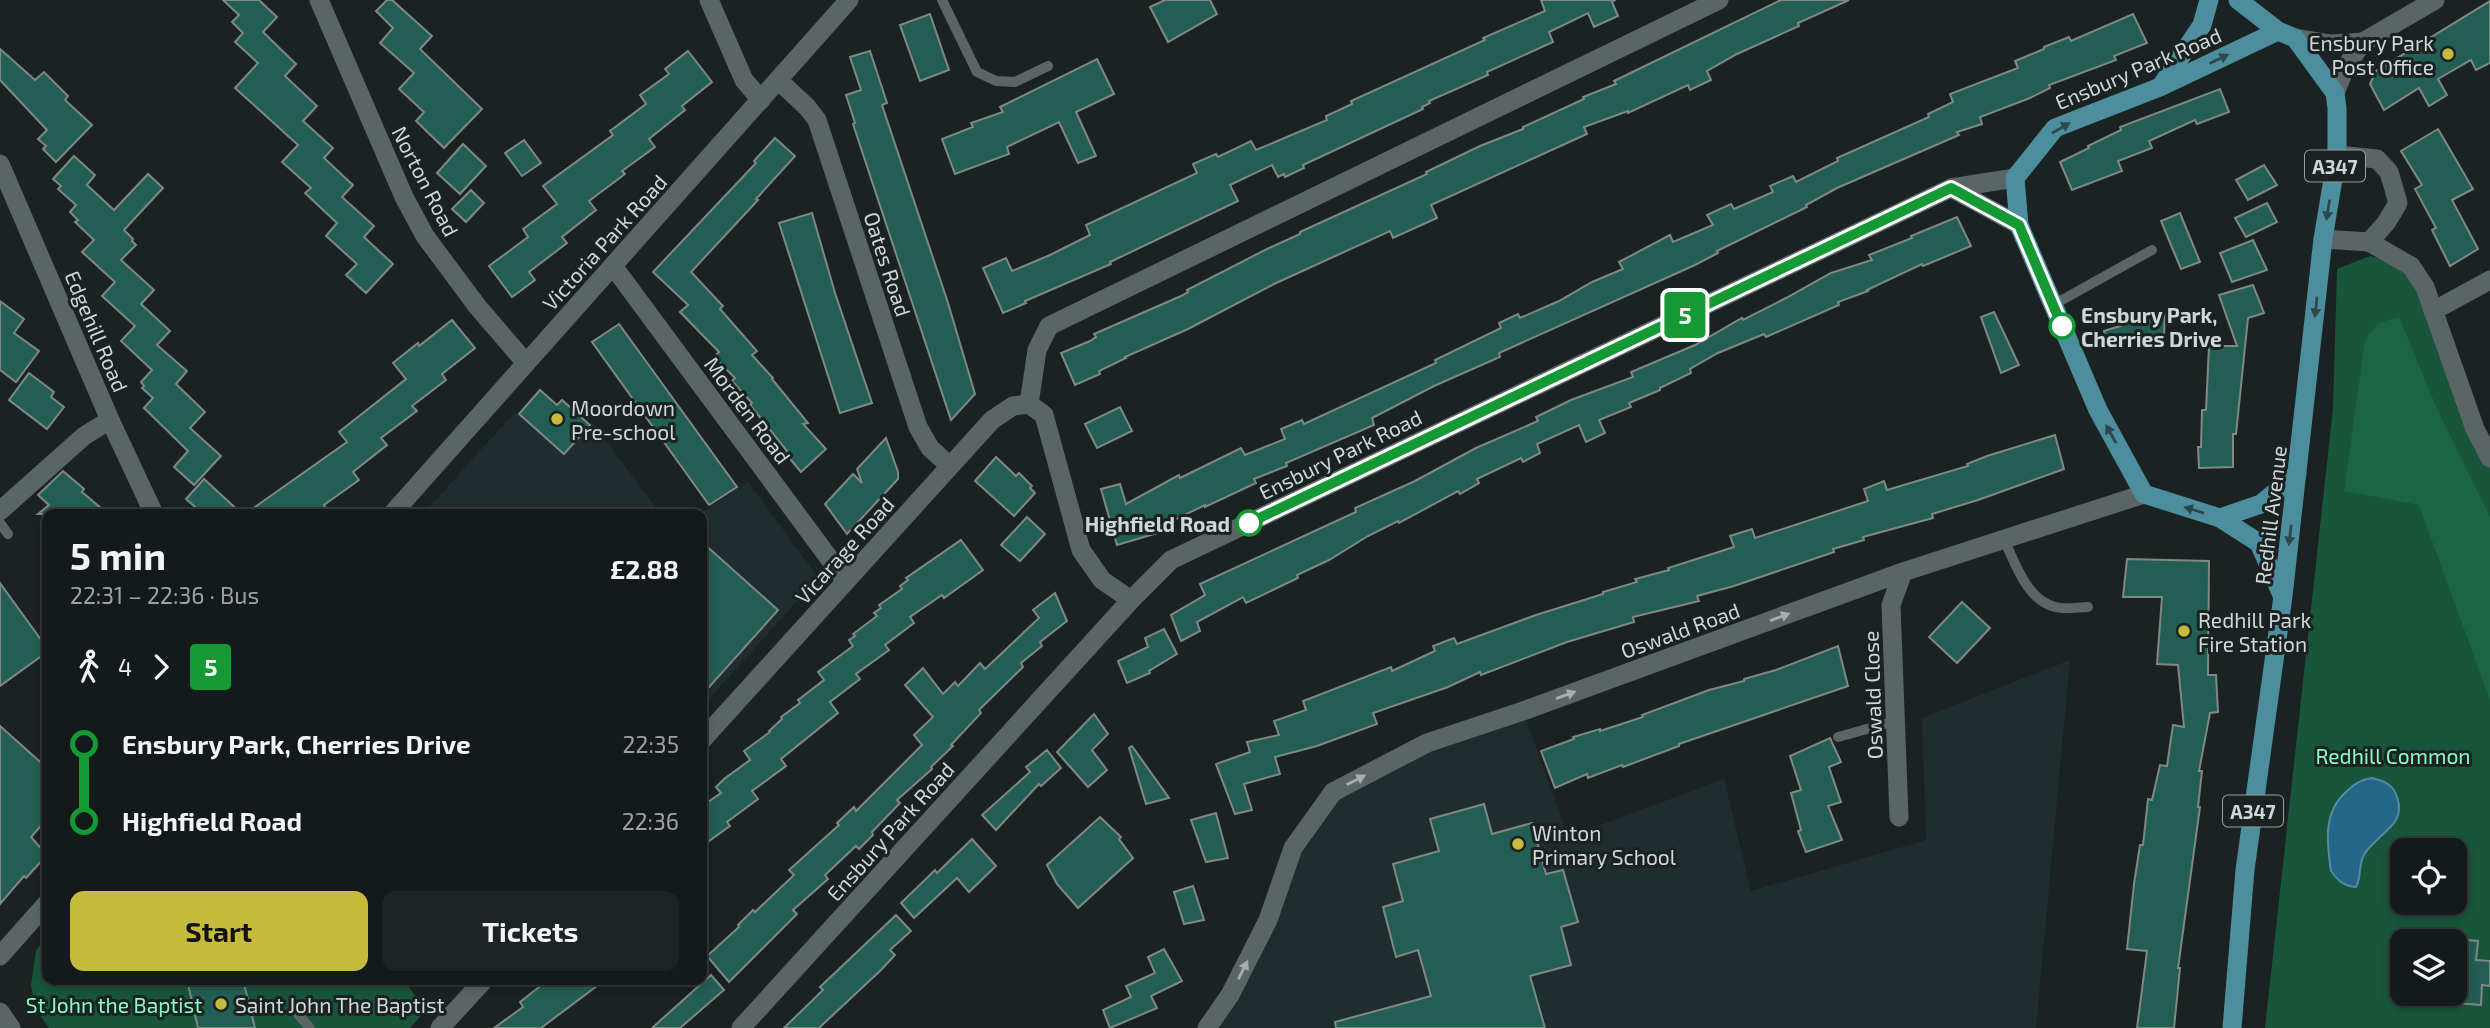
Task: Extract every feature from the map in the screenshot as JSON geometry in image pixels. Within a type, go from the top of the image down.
[{"type":"main road","points":[[2160,87],[2202,25],[2209,0]]},
{"type":"main road","points":[[2238,0],[2287,34],[2335,93]]},
{"type":"main road","name":"Ensbury Park Road","points":[[2015,178],[2055,128],[2287,34]]},
{"type":"main road","name":"Redhill Avenue","points":[[2232,1028],[2245,870],[2283,596],[2323,239],[2337,155],[2335,93]]},
{"type":"main road","points":[[2015,178],[2019,225],[2098,410],[2144,494],[2220,518],[2259,543],[2283,596]]},
{"type":"main road","points":[[2220,518],[2261,504],[2297,474]]},
{"type":"street","name":"Norton Road","points":[[319,0],[404,197],[425,236],[477,306],[526,363]]},
{"type":"street","points":[[709,0],[744,80],[761,100]]},
{"type":"street","name":"Victoria Park Road","points":[[396,509],[849,0]]},
{"type":"street","points":[[1131,600],[1102,580],[1081,550],[1044,415],[1029,404],[1037,350],[1049,327],[1719,0]]},
{"type":"street","points":[[2335,93],[2346,66],[2363,42],[2435,0]]},
{"type":"street","points":[[2287,34],[2331,44],[2363,42]]},
{"type":"street","name":"Oates Road","points":[[778,80],[817,120],[918,427],[930,449],[950,466]]},
{"type":"street","points":[[2337,155],[2377,159],[2389,172],[2398,203],[2370,242]]},
{"type":"street","name":"Edgehill Road","points":[[0,164],[110,420],[152,509]]},
{"type":"street","name":"Ensbury Park Road","points":[[741,1028],[1131,600],[1171,560],[1951,188],[2015,178]]},
{"type":"street","points":[[1951,188],[2019,225]]},
{"type":"street","points":[[2323,239],[2370,242],[2411,266],[2426,287],[2475,429],[2490,458]]},
{"type":"street","name":"Morden Road","points":[[613,266],[846,581]]},
{"type":"street","points":[[2433,311],[2490,280]]},
{"type":"street","name":"Vicarage Road","points":[[707,734],[992,420],[1013,405],[1029,404]]},
{"type":"street","points":[[2,510],[84,436],[110,420]]},
{"type":"street","name":"Oswald Road","points":[[1207,1028],[1230,995],[1268,920],[1293,848],[1333,792],[1427,743],[1903,572],[2144,494]]},
{"type":"street","name":"Oswald Close","points":[[1899,817],[1891,605],[1903,572]]},
{"type":"street","points":[[0,956],[42,909]]},
{"type":"street","points":[[440,1028],[479,985]]},
{"type":"street","points":[[0,1012],[11,1028]]},
{"type":"lane","points":[[942,0],[977,72],[996,81],[1015,82],[1048,66]]},
{"type":"lane","points":[[2053,304],[2152,250]]},
{"type":"lane","points":[[2,510],[8,534]]},
{"type":"lane","points":[[2004,540],[2023,580],[2038,600],[2057,608],[2088,607]]},
{"type":"lane","points":[[1838,737],[1895,721]]},
{"type":"lane","points":[[297,1013],[310,1028]]},
{"type":"shaded area","points":[[515,412],[564,455],[592,422],[657,509],[428,509]]},
{"type":"shaded area","points":[[748,482],[816,574],[810,587],[707,701],[707,509]]},
{"type":"shaded area","name":"Winton Primary School","points":[[2070,660],[2036,1028],[1207,1028],[1293,848],[1333,792],[1523,711],[1568,837],[1724,779],[1751,891],[1926,840],[1922,718]]},
{"type":"green space","name":"Redhill Common","points":[[2370,256],[2411,266],[2490,458],[2490,1028],[2265,1028],[2333,408],[2337,269]]},
{"type":"green space","points":[[2399,317],[2438,411],[2490,517],[2490,700],[2419,505],[2344,491],[2365,340],[2378,323]]},
{"type":"green space","name":"St John the Baptist","points":[[42,943],[42,985],[408,985],[426,1010],[410,1028],[49,1028],[36,1009],[31,986],[36,950]]},
{"type":"water","points":[[2372,778],[2393,789],[2399,807],[2398,815],[2389,829],[2364,855],[2356,887],[2342,882],[2331,871],[2328,830],[2337,802],[2356,783]]},
{"type":"building","points":[[223,0],[259,0],[277,17],[263,32],[296,64],[285,76],[317,106],[303,121],[333,148],[324,158],[353,185],[342,197],[374,226],[364,237],[393,264],[366,293],[346,275],[357,264],[326,236],[337,223],[305,193],[311,188],[282,162],[298,145],[235,88],[258,63],[235,42],[243,33],[232,22],[239,15]]},
{"type":"building","points":[[387,0],[392,0],[432,36],[420,49],[482,109],[444,148],[416,121],[424,112],[399,89],[414,73],[380,43],[393,28],[376,11]]},
{"type":"building","points":[[1165,0],[1210,0],[1217,14],[1168,42],[1150,7]]},
{"type":"building","points":[[1541,0],[1615,0],[1612,2],[1618,16],[1594,27],[1588,13],[1549,32],[1553,42],[1429,101],[1423,109],[1303,165],[1304,168],[1285,177],[1284,174],[1278,177],[1272,165],[1230,185],[1238,201],[1110,262],[1111,264],[1003,313],[983,268],[1006,258],[1012,271],[1050,255],[1090,235],[1086,225],[1197,173],[1193,164],[1216,154],[1218,157],[1251,141],[1256,150],[1327,120],[1326,116],[1352,104],[1351,101],[1545,11]]},
{"type":"building","points":[[1781,0],[1849,0],[1798,23],[1799,26],[1707,71],[1711,80],[1690,90],[1688,85],[1628,113],[1584,127],[1587,134],[1431,205],[1437,218],[1393,238],[1390,231],[1274,284],[1188,329],[1125,357],[1099,371],[1100,374],[1075,385],[1061,353],[1090,341],[1096,337],[1094,334],[1181,296],[1188,292],[1187,290],[1300,232],[1427,174],[1426,172],[1480,146],[1523,129],[1584,99],[1583,97],[1616,84],[1614,81]]},
{"type":"building","points":[[2490,1],[2490,63],[2476,70],[2471,60],[2438,79],[2447,95],[2429,106],[2419,88],[2384,110],[2370,84],[2376,71]]},
{"type":"building","points":[[930,14],[949,70],[920,81],[900,25]]},
{"type":"building","points":[[2133,14],[2147,43],[2114,56],[2116,60],[2049,85],[2050,88],[2030,98],[1980,117],[1982,124],[1957,132],[1959,135],[1837,188],[1806,205],[1807,207],[1717,251],[1718,253],[1695,265],[1499,353],[1500,357],[1434,386],[1372,418],[1374,425],[1254,479],[1256,483],[1160,527],[1161,532],[1117,545],[1101,489],[1120,484],[1126,504],[1179,475],[1180,478],[1241,448],[1245,455],[1285,439],[1281,429],[1302,420],[1304,424],[1436,363],[1435,360],[1501,328],[1499,323],[1518,314],[1520,318],[1623,269],[1619,262],[1670,235],[1673,242],[1713,225],[1707,215],[1731,204],[1734,209],[1773,192],[1770,186],[1793,176],[1796,182],[1838,161],[1837,158],[1929,117],[1928,114],[1953,102],[1950,94],[2018,68],[2015,61],[2044,47],[2069,37],[2071,41]]},
{"type":"building","points":[[0,49],[35,80],[44,72],[68,96],[65,100],[92,125],[56,162],[43,149],[46,146],[38,139],[47,130],[0,80]]},
{"type":"building","points":[[688,51],[712,82],[682,106],[685,110],[649,139],[655,147],[622,171],[625,174],[589,201],[596,210],[562,237],[567,243],[529,272],[535,280],[512,297],[489,266],[528,237],[523,229],[557,204],[543,186],[613,135],[610,131],[646,104],[640,95],[669,74],[665,69]]},
{"type":"building","points":[[870,51],[887,103],[882,105],[948,303],[975,394],[951,420],[853,124],[855,123],[846,95],[861,90],[850,57]]},
{"type":"building","points":[[1097,59],[1114,94],[1076,112],[1096,156],[1078,163],[1059,122],[1007,147],[1009,154],[955,174],[942,139],[973,127],[971,123],[1003,112],[1000,107]]},
{"type":"building","points":[[2220,89],[2229,112],[2197,124],[2195,120],[2149,141],[2152,148],[2118,161],[2122,171],[2072,190],[2060,162],[2121,130],[2120,127]]},
{"type":"building","points":[[2438,129],[2473,189],[2452,200],[2478,249],[2450,266],[2432,230],[2436,228],[2415,189],[2422,185],[2401,151]]},
{"type":"building","points":[[775,138],[795,156],[691,272],[723,306],[720,309],[757,351],[752,355],[808,423],[803,424],[826,449],[801,472],[750,405],[752,403],[732,381],[735,378],[714,357],[719,352],[680,312],[688,305],[653,272],[756,163],[754,161]]},
{"type":"building","points":[[524,140],[541,163],[522,176],[505,153]]},
{"type":"building","points":[[463,144],[486,166],[460,194],[437,173]]},
{"type":"building","points":[[74,156],[95,175],[87,185],[114,210],[148,174],[163,188],[124,230],[136,245],[121,260],[154,290],[141,304],[170,331],[157,345],[187,371],[176,384],[205,412],[190,428],[221,456],[194,485],[174,467],[188,451],[144,408],[153,398],[142,388],[144,386],[141,382],[152,370],[121,341],[135,326],[102,296],[115,282],[82,252],[94,240],[75,222],[78,220],[70,212],[76,205],[58,189],[61,186],[53,179]]},
{"type":"building","points":[[2264,165],[2277,185],[2248,200],[2236,180]]},
{"type":"building","points":[[471,190],[484,203],[466,222],[452,209]]},
{"type":"building","points":[[2267,203],[2277,222],[2246,237],[2235,218]]},
{"type":"building","points":[[812,213],[835,293],[872,403],[840,413],[779,223]]},
{"type":"building","points":[[2180,213],[2200,262],[2181,269],[2161,221]]},
{"type":"building","points":[[1957,217],[1971,246],[1923,266],[1922,264],[1766,337],[1764,334],[1718,353],[1690,369],[1691,373],[1629,403],[1631,407],[1599,420],[1605,433],[1586,442],[1579,425],[1537,444],[1540,453],[1523,462],[1521,458],[1477,479],[1479,483],[1460,494],[1458,491],[1399,523],[1398,521],[1368,536],[1329,560],[1297,575],[1298,578],[1246,603],[1243,597],[1197,622],[1200,631],[1181,641],[1171,615],[1205,595],[1200,584],[1356,512],[1355,508],[1415,481],[1476,448],[1538,421],[1536,417],[1571,400],[1633,377],[1631,372],[1695,345],[1831,273],[1872,260],[1869,255]]},
{"type":"building","points":[[2253,240],[2267,270],[2232,282],[2220,253]]},
{"type":"building","points":[[2253,285],[2264,313],[2248,318],[2236,434],[2233,434],[2233,467],[2199,468],[2198,447],[2201,447],[2202,410],[2206,410],[2209,346],[2237,346],[2219,295]]},
{"type":"building","points":[[0,301],[24,319],[14,333],[39,351],[16,382],[0,370]]},
{"type":"building","points":[[1994,312],[2019,365],[2001,373],[1981,317]]},
{"type":"building","points":[[2165,312],[2164,335],[2105,337],[2104,331]]},
{"type":"building","points":[[452,320],[475,348],[442,374],[446,380],[412,406],[417,411],[381,438],[387,445],[353,472],[359,480],[324,505],[327,509],[252,509],[347,442],[339,432],[406,379],[393,363],[418,343],[419,346]]},
{"type":"building","points":[[619,324],[737,487],[709,505],[592,342]]},
{"type":"building","points":[[29,373],[54,392],[51,397],[64,407],[47,429],[9,400]]},
{"type":"building","points":[[540,390],[557,405],[562,400],[590,425],[564,454],[519,414]]},
{"type":"building","points":[[1120,407],[1132,431],[1097,448],[1085,424]]},
{"type":"building","points":[[2055,435],[2064,469],[1932,514],[1933,518],[1863,537],[1864,540],[1833,549],[1834,552],[1697,596],[1699,601],[1633,617],[1634,622],[1567,642],[1481,675],[1480,672],[1448,687],[1373,713],[1377,724],[1317,746],[1275,757],[1280,774],[1244,784],[1252,810],[1235,814],[1216,764],[1250,752],[1247,742],[1279,735],[1274,721],[1306,710],[1303,701],[1391,667],[1392,671],[1435,651],[1433,646],[1454,638],[1457,644],[1637,582],[1635,579],[1734,547],[1730,536],[1752,529],[1755,538],[1868,501],[1864,489],[1884,481],[1887,490],[1968,466],[1967,464],[1987,456]]},
{"type":"building","points":[[886,438],[898,479],[847,534],[825,504],[853,474],[862,483],[857,469]]},
{"type":"building","points":[[996,457],[1016,476],[1019,473],[1035,493],[1014,516],[975,481]]},
{"type":"building","points":[[63,471],[102,509],[44,509],[49,505],[38,495]]},
{"type":"building","points":[[204,479],[237,509],[197,509],[186,499]]},
{"type":"building","points":[[1027,517],[1045,534],[1020,561],[1001,545]]},
{"type":"building","points":[[961,540],[983,570],[944,598],[942,595],[910,617],[914,623],[885,645],[889,650],[856,674],[860,679],[830,702],[838,713],[781,759],[786,766],[752,791],[758,799],[727,822],[730,826],[707,842],[707,803],[721,793],[716,787],[750,760],[744,751],[770,732],[781,717],[800,703],[798,700],[824,680],[818,672],[853,646],[849,640],[855,636],[853,634],[877,616],[874,613],[881,608],[879,605],[902,589],[900,586],[908,580],[906,578]]},
{"type":"building","points":[[707,546],[778,610],[707,689]]},
{"type":"building","points":[[2127,559],[2209,561],[2208,675],[2216,675],[2218,712],[2210,713],[2199,771],[2202,771],[2200,807],[2178,968],[2174,1028],[2137,1028],[2147,951],[2127,949],[2148,799],[2152,800],[2160,765],[2167,766],[2173,725],[2184,727],[2178,665],[2157,664],[2162,597],[2123,597]]},
{"type":"building","points":[[0,583],[42,641],[42,656],[0,686]]},
{"type":"building","points":[[1055,593],[1067,621],[1040,642],[1042,646],[1021,663],[1023,667],[979,710],[981,713],[951,745],[953,746],[897,800],[900,803],[872,832],[873,835],[859,849],[856,846],[825,875],[828,879],[793,910],[797,914],[729,982],[707,956],[739,927],[753,910],[755,912],[794,875],[789,870],[839,825],[837,823],[854,807],[856,811],[922,745],[914,735],[933,717],[905,685],[923,668],[943,694],[955,682],[958,686],[980,663],[985,669],[1039,618],[1033,610]]},
{"type":"building","points":[[1962,602],[1990,628],[1957,663],[1929,637]]},
{"type":"building","points":[[1164,629],[1177,654],[1149,671],[1150,673],[1127,683],[1118,661],[1148,647],[1145,638]]},
{"type":"building","points":[[1838,646],[1848,686],[1679,744],[1623,767],[1622,765],[1588,778],[1587,774],[1555,788],[1541,751],[1574,739],[1573,737],[1643,717],[1642,715],[1709,690],[1744,681]]},
{"type":"building","points":[[1094,714],[1108,734],[1092,750],[1107,770],[1088,787],[1057,752]]},
{"type":"building","points":[[0,726],[42,764],[42,825],[31,837],[42,849],[42,860],[26,878],[24,876],[0,904]]},
{"type":"building","points":[[1830,738],[1841,762],[1829,767],[1841,802],[1828,806],[1842,840],[1806,852],[1798,831],[1801,830],[1791,793],[1801,790],[1790,756]]},
{"type":"building","points":[[1132,746],[1169,798],[1146,804],[1129,748]]},
{"type":"building","points":[[1047,750],[1061,768],[1041,786],[1039,784],[996,830],[982,815],[1030,772],[1026,767]]},
{"type":"building","points":[[1484,804],[1492,834],[1532,823],[1546,874],[1563,870],[1578,922],[1561,927],[1571,965],[1530,976],[1545,1028],[1336,1028],[1335,1022],[1431,996],[1418,950],[1396,957],[1383,907],[1403,901],[1393,864],[1439,851],[1430,819]]},
{"type":"building","points":[[1216,813],[1228,858],[1206,862],[1191,820]]},
{"type":"building","points":[[1100,817],[1121,837],[1119,839],[1133,858],[1078,908],[1057,884],[1047,865]]},
{"type":"building","points":[[972,839],[996,866],[969,892],[957,878],[914,918],[901,903]]},
{"type":"building","points":[[1193,886],[1204,920],[1184,924],[1174,892]]},
{"type":"building","points":[[896,915],[911,931],[890,950],[895,955],[881,970],[819,1028],[784,1028],[823,990],[820,987]]},
{"type":"building","points":[[2467,940],[2478,941],[2476,960],[2490,961],[2490,986],[2482,985],[2481,1005],[2467,1004]]},
{"type":"building","points":[[1164,949],[1182,981],[1151,996],[1157,1008],[1110,1028],[1103,1010],[1131,997],[1126,986],[1155,973],[1148,957]]},
{"type":"building","points":[[711,975],[724,990],[680,1028],[652,1028],[700,985],[707,985],[707,979]]},
{"type":"building","name":"Saint John The Baptist","points":[[188,985],[244,985],[255,1028],[198,1028]]},
{"type":"building","points":[[542,985],[598,985],[541,1028],[494,1028],[523,1007],[520,1002]]},
{"type":"bus line","name":"5","points":[[1249,523],[1951,188],[2019,225],[2062,326]]},
{"type":"place","name":"Ensbury Park Post Office","points":[[2448,54]]},
{"type":"place","name":"Ensbury Park, Cherries Drive","points":[[2062,326]]},
{"type":"place","name":"Moordown Pre-school","points":[[557,419]]},
{"type":"place","name":"Highfield Road","points":[[1249,523]]},
{"type":"place","name":"Redhill Park Fire Station","points":[[2184,631]]},
{"type":"place","name":"Winton Primary School","points":[[1518,844]]},
{"type":"place","name":"Saint John The Baptist","points":[[221,1004]]}]
